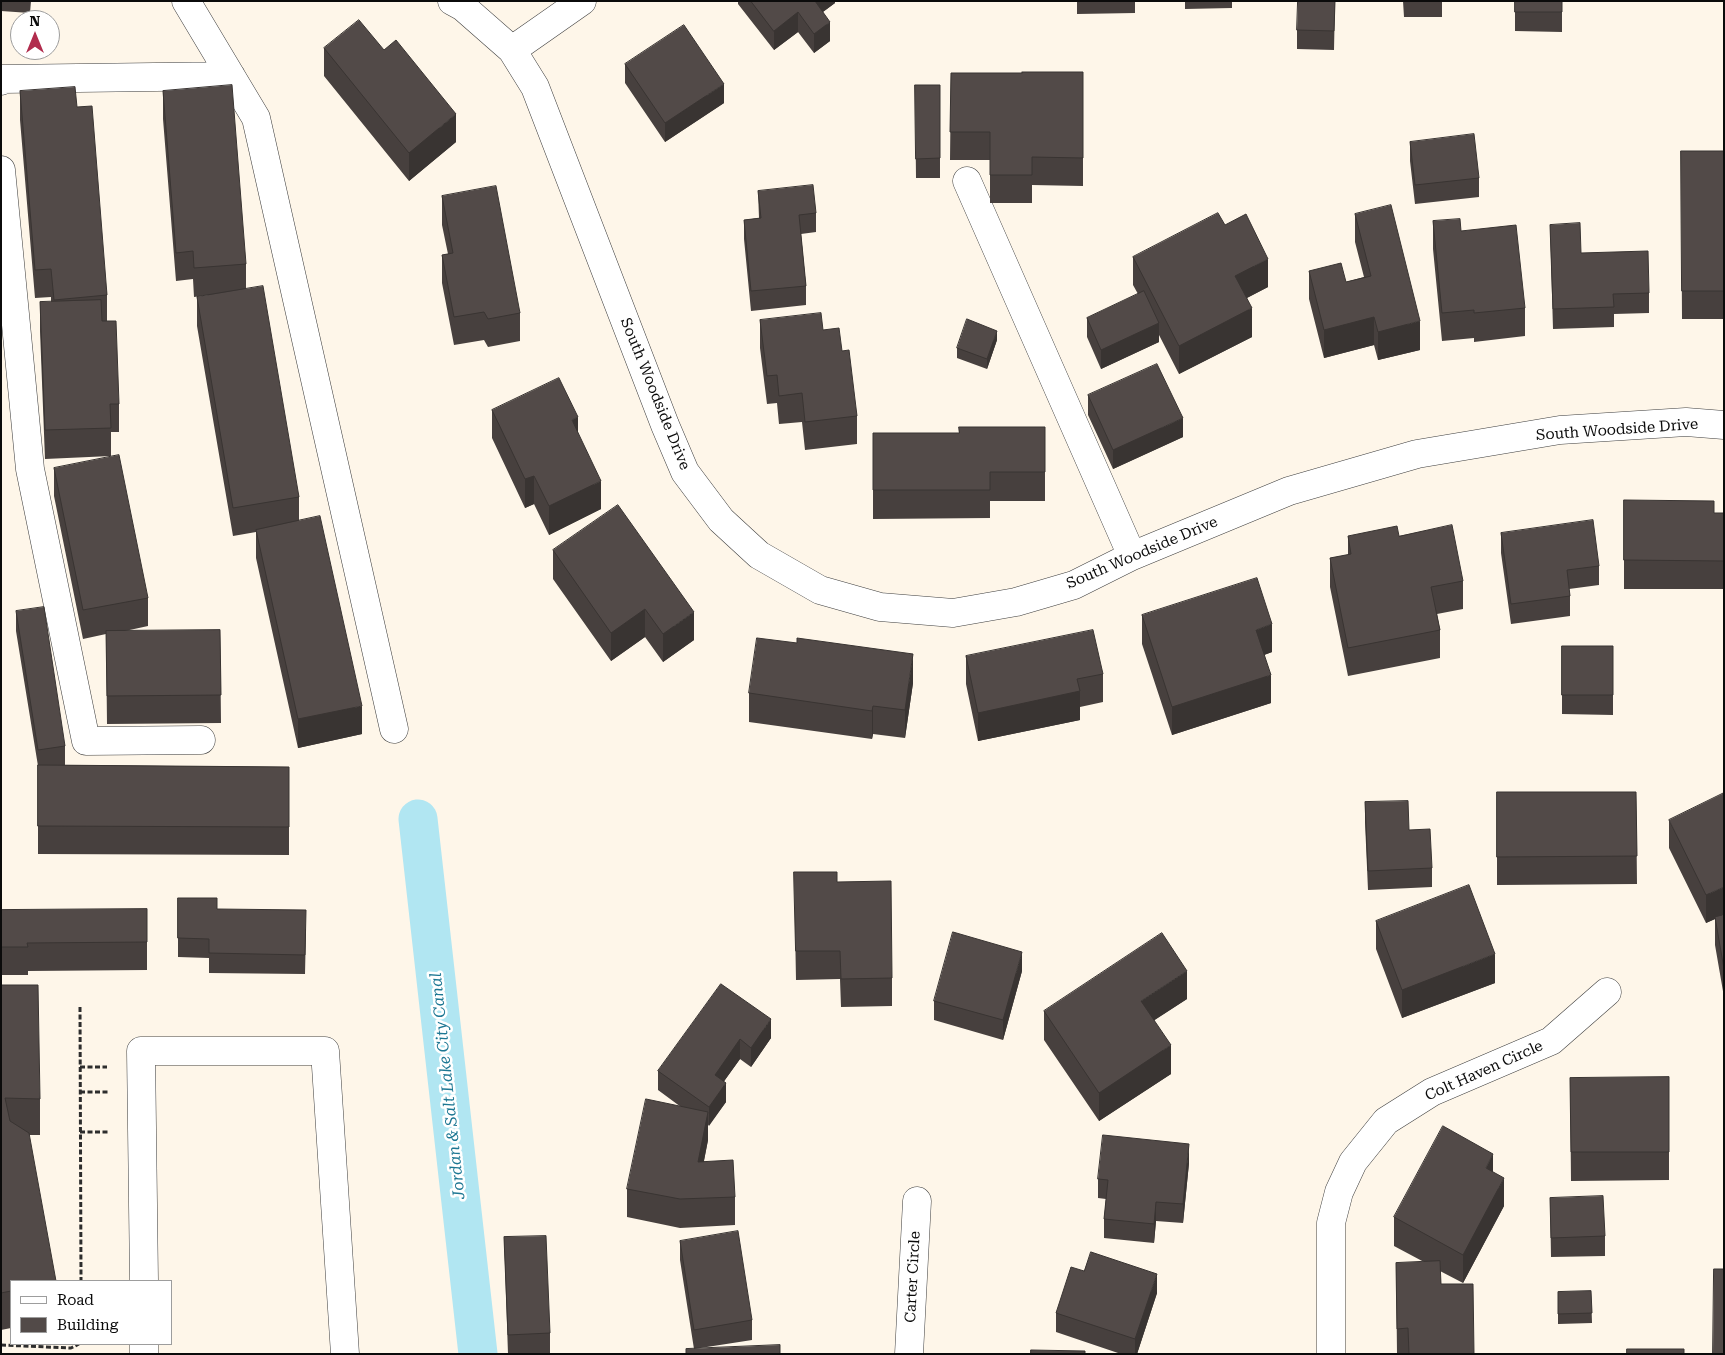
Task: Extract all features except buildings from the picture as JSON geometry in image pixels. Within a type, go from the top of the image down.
[{"type":"street","points":[[186,1],[256,118],[394,729]]},
{"type":"street","name":"South Woodside Drive","points":[[452,1],[463,7],[512,50],[535,87],[665,425],[685,472],[722,520],[759,554],[820,590],[880,607],[953,613],[1016,602],[1074,585],[1132,556],[1289,491],[1417,454],[1560,430],[1686,422],[1724,425]]},
{"type":"street","points":[[512,50],[582,1]]},
{"type":"street","points":[[1,81],[2,79],[231,76]]},
{"type":"street","points":[[1,170],[30,469],[86,741],[201,740]]},
{"type":"street","points":[[967,181],[1132,556]]},
{"type":"street","name":"Colt Haven Circle","points":[[1331,1354],[1332,1223],[1339,1192],[1353,1162],[1386,1121],[1432,1092],[1552,1042],[1607,992]]},
{"type":"street","points":[[144,1280],[141,1051],[325,1051],[345,1354]]},
{"type":"street","name":"Carter Circle","points":[[909,1354],[917,1200]]},
{"type":"path","points":[[80,1008],[81,1280]]},
{"type":"path","points":[[1,1345],[71,1348],[77,1345]]},
{"type":"waterway","name":"Jordan & Salt Lake City Canal","points":[[418,819],[478,1354]]}]
